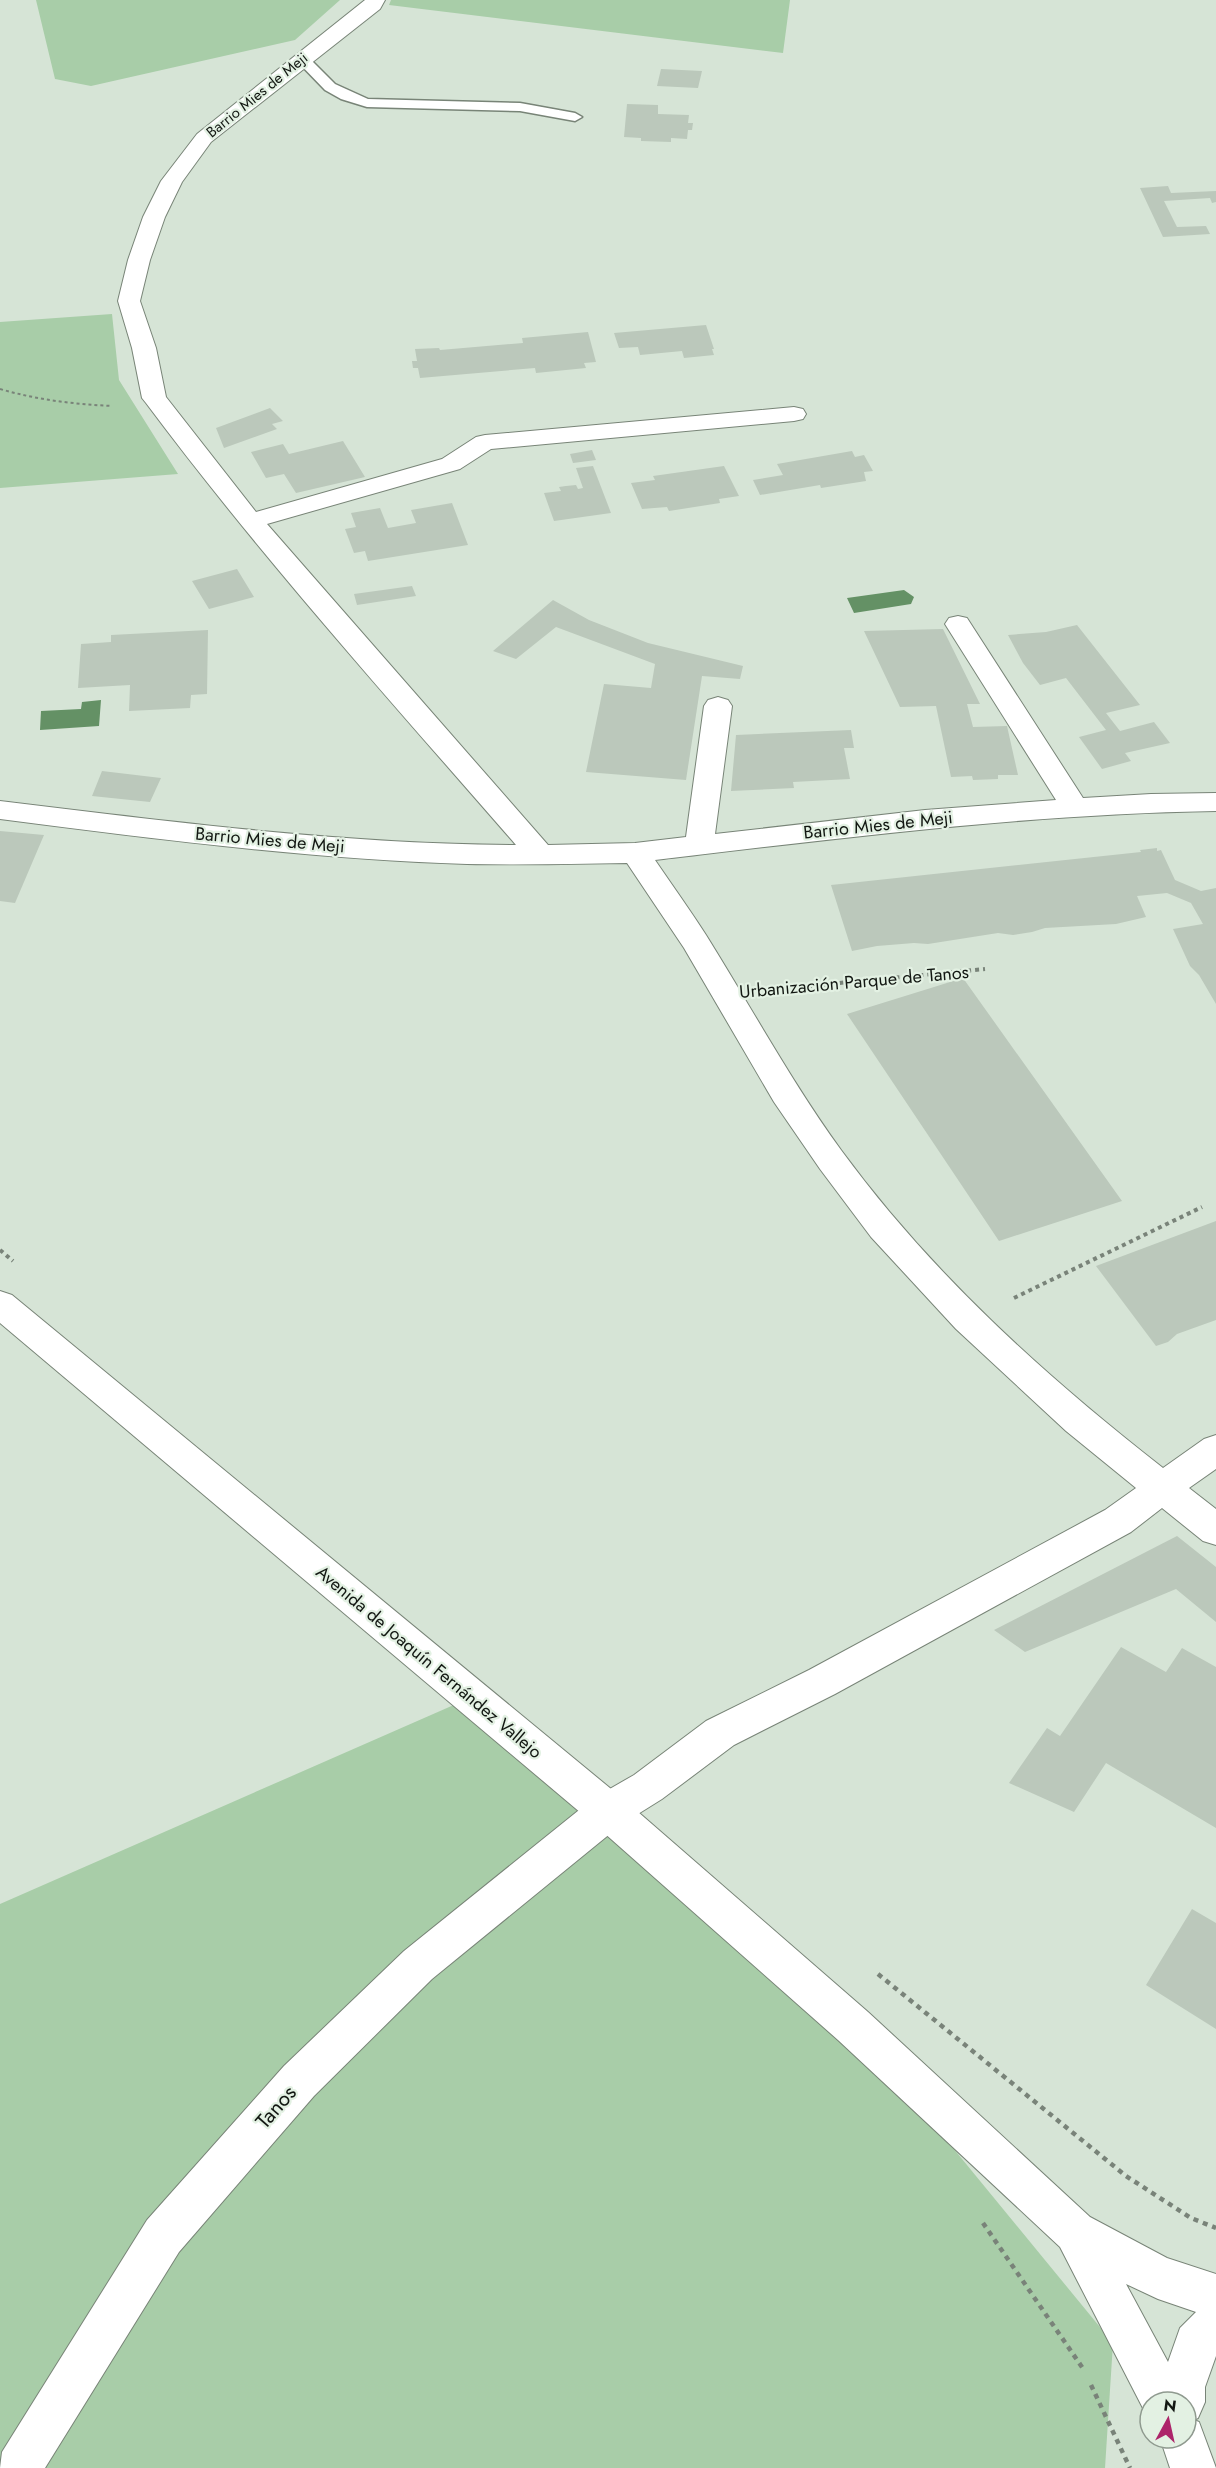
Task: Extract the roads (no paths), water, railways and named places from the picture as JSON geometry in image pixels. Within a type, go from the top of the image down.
[{"type":"street","name":"Barrio Mies de Meji","points":[[374,3],[204,138],[172,181],[154,217],[139,260],[129,301],[144,348],[154,399],[250,521],[540,854]]},
{"type":"street","points":[[250,521],[451,464],[486,442],[794,414]]},
{"type":"street","points":[[958,624],[1075,808]]},
{"type":"street","points":[[699,846],[718,706]]},
{"type":"street","name":"Barrio Mies de Meji","points":[[0,810],[111,825],[276,841],[444,853],[540,854],[635,853],[925,819],[1075,808],[1216,802]]},
{"type":"street","name":"Urbanización Parque de Tanos","points":[[635,853],[667,898],[785,1094],[831,1160],[883,1228],[968,1320],[1077,1421],[1216,1530]]},
{"type":"street","name":"Avenida de Joaquín Fernández Vallejo","points":[[0,1304],[608,1811],[853,2026],[1075,2232]]},
{"type":"street","points":[[1162,1488],[1216,1449]]},
{"type":"street","name":"Tanos","points":[[18,2468],[163,2236],[299,2081],[418,1965],[608,1811],[648,1787],[720,1733],[822,1682],[1118,1521],[1162,1488]]},
{"type":"street","points":[[1075,2232],[1158,2277],[1216,2296]]},
{"type":"street","points":[[1075,2232],[1158,2390]]},
{"type":"street","points":[[1182,2390],[1196,2344],[1216,2323]]},
{"type":"street","points":[[1187,2450],[1193,2468]]},
{"type":"lane","points":[[302,59],[319,80],[344,98],[367,103],[520,107],[575,117]]}]
